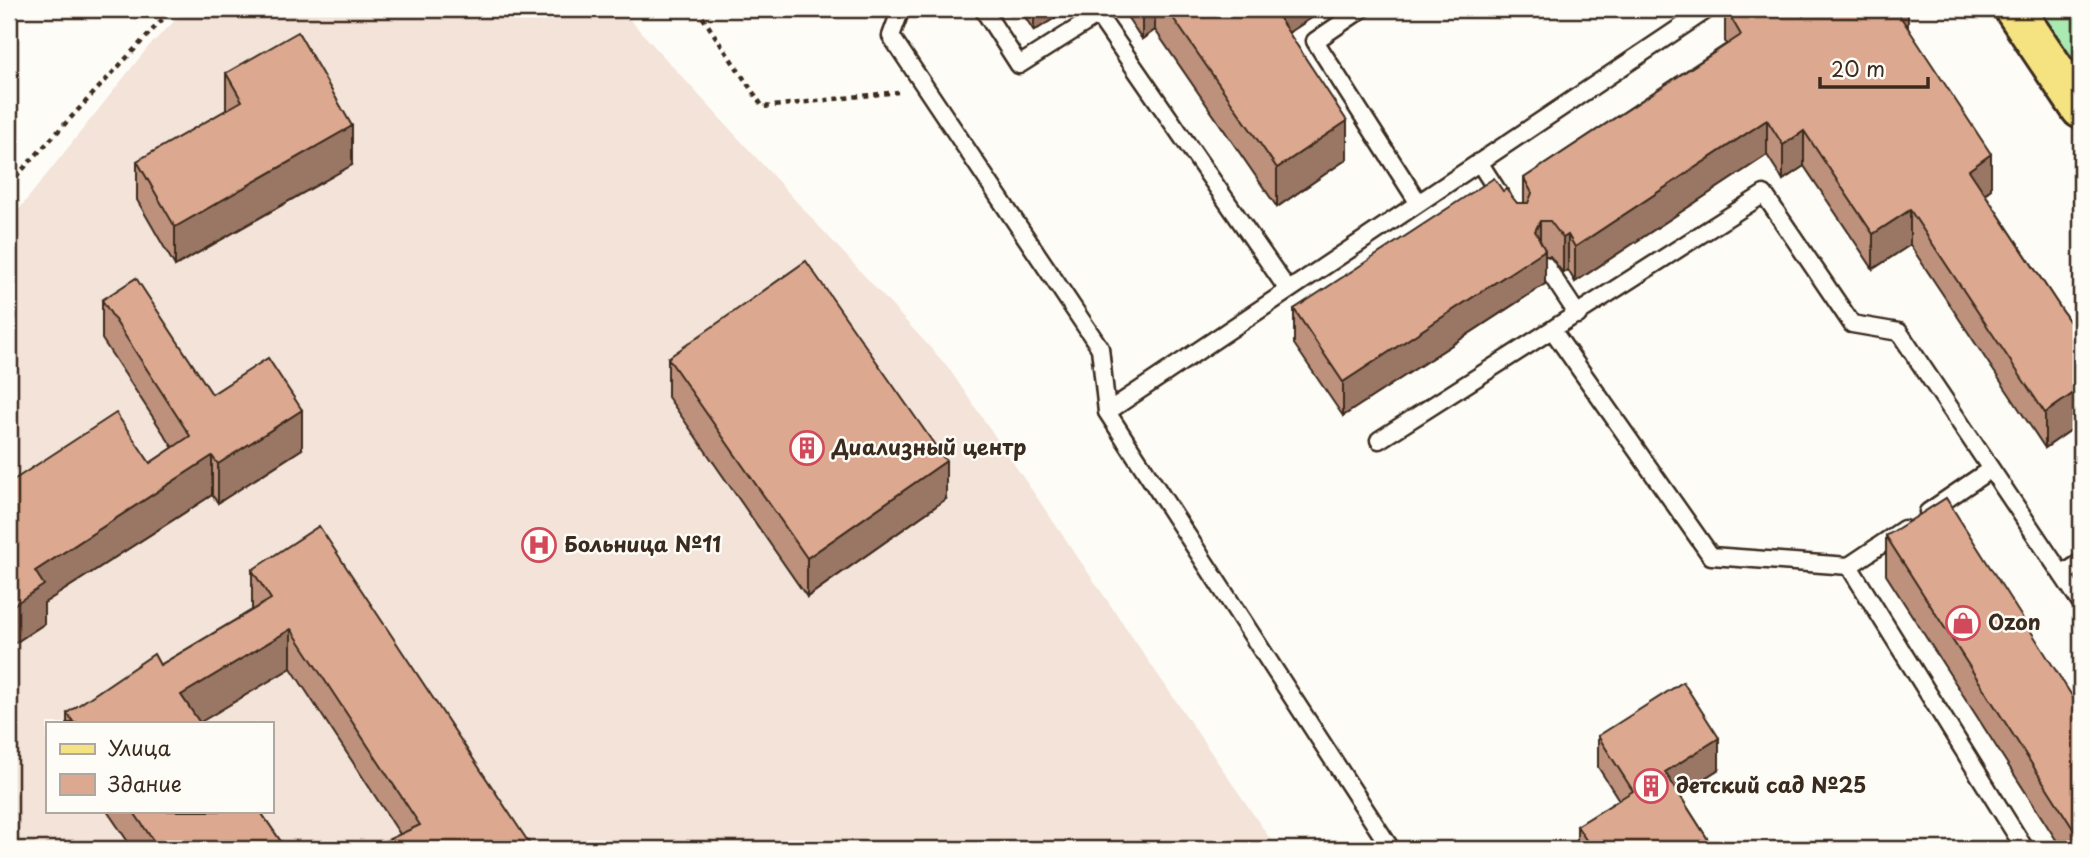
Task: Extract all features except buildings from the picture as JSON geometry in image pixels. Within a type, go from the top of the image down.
[{"type":"main road","points":[[2014,9],[2081,109]]},
{"type":"lane","points":[[901,9],[891,36],[1100,348],[1107,412],[1391,849]]},
{"type":"lane","points":[[983,9],[1019,65],[1098,15],[1288,289]]},
{"type":"lane","points":[[1362,9],[1315,41],[1419,202]]},
{"type":"lane","points":[[1107,412],[1707,9]]},
{"type":"lane","points":[[1479,162],[1507,207]]},
{"type":"lane","points":[[1379,440],[1764,194],[1852,324],[1899,332],[2081,603]]},
{"type":"lane","points":[[1545,265],[1578,315]]},
{"type":"lane","points":[[1553,331],[1711,556],[1849,566],[1991,469]]},
{"type":"lane","points":[[2062,575],[2081,562]]},
{"type":"lane","points":[[1849,566],[2025,849]]},
{"type":"path","points":[[9,184],[172,9]]},
{"type":"path","points":[[697,9],[763,107],[926,89]]},
{"type":"shaded area","name":"Больница №11","points":[[187,9],[620,9],[947,366],[1277,849],[9,849],[9,222],[149,46]]},
{"type":"green space","points":[[2037,9],[2081,9],[2081,74]]},
{"type":"place","name":"Диализный центр","points":[[807,448]]},
{"type":"place","name":"Больница №11","points":[[539,545]]},
{"type":"place","name":"Ozon","points":[[1963,623]]},
{"type":"place","name":"детский сад №25","points":[[1651,786]]}]
